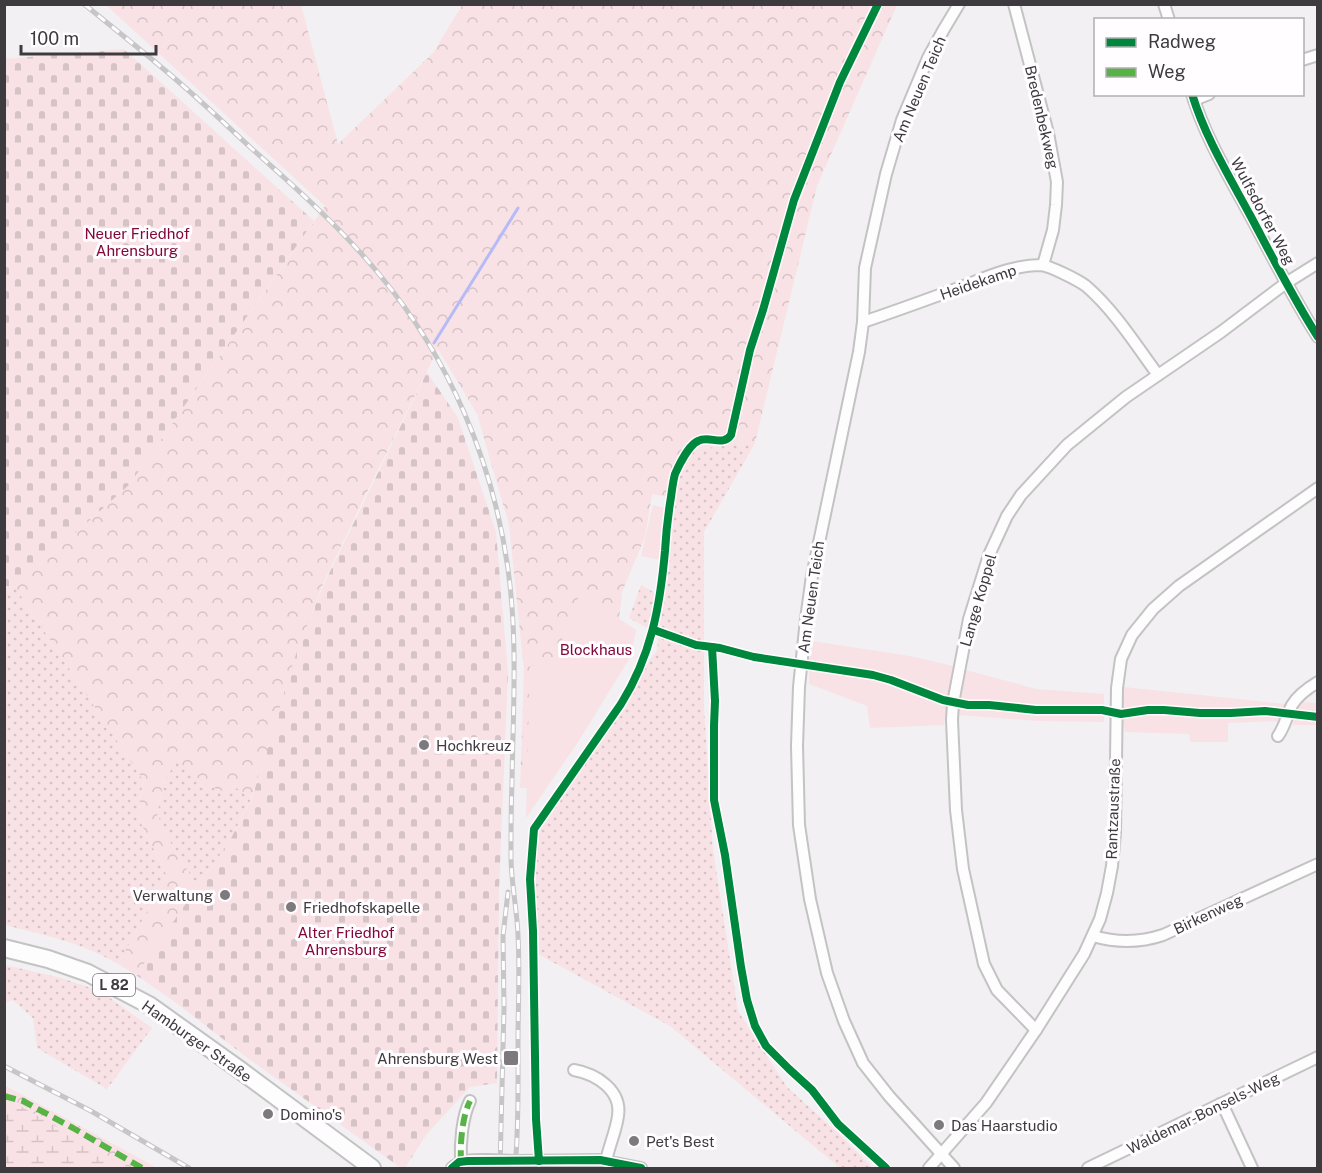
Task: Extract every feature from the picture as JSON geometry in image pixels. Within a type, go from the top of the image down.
[{"type":"main road","name":"Hamburger Straße","points":[[4,948],[48,959],[88,973],[148,1005],[372,1168]]},
{"type":"street","name":"Am Neuen Teich","points":[[954,1168],[889,1096],[863,1063],[844,1021],[827,974],[810,899],[799,825],[797,746],[799,687],[807,609],[853,385],[863,322],[865,268],[886,174],[899,131],[928,58],[959,4]]},
{"type":"street","name":"Bredenbekweg","points":[[1014,4],[1048,133],[1057,182],[1053,230],[1043,265]]},
{"type":"street","name":"Wulfsdorfer Weg","points":[[1193,97],[1212,145],[1317,337]]},
{"type":"street","name":"Lange Koppel","points":[[1036,1030],[997,990],[984,964],[963,869],[956,810],[952,720],[956,689],[969,619],[989,555],[1007,516],[1021,495],[1067,445],[1126,397],[1317,263]]},
{"type":"street","name":"Heidekamp","points":[[863,322],[996,274],[1019,267],[1043,265]]},
{"type":"street","points":[[1043,265],[1084,284],[1133,341],[1158,375]]},
{"type":"street","name":"Rantzaustraße","points":[[929,1168],[986,1103],[1084,954],[1100,919],[1112,866],[1115,833],[1117,688],[1121,659],[1132,635],[1153,609],[1179,586],[1317,488]]},
{"type":"street","points":[[1278,736],[1285,726],[1293,703],[1305,690],[1317,682]]},
{"type":"street","name":"Birkenweg","points":[[1093,936],[1107,940],[1148,940],[1317,864]]},
{"type":"street","name":"Waldemar-Bonsels-Weg","points":[[1088,1168],[1317,1058]]},
{"type":"street","points":[[574,1070],[584,1072],[606,1084],[615,1098],[618,1116],[606,1161]]},
{"type":"street","points":[[470,1101],[466,1108],[461,1152],[457,1165],[488,1160],[606,1161],[641,1168]]},
{"type":"street","points":[[1220,1104],[1252,1168]]},
{"type":"green space","points":[[106,5],[301,5],[338,144],[433,53],[462,5],[897,5],[817,186],[755,443],[683,450],[671,472],[667,497],[652,494],[645,537],[622,592],[619,620],[535,788],[520,788],[524,670],[509,525],[477,414],[438,349],[322,586],[297,653],[252,797],[236,788],[220,791],[203,782],[177,762],[164,780],[157,814],[166,835],[197,889],[136,975],[118,964],[167,876],[138,817],[143,780],[15,587],[129,485],[325,206]]},
{"type":"green space","name":"Neuer Friedhof Ahrensburg","points":[[124,49],[314,221],[129,485],[15,587],[5,586],[5,59]]},
{"type":"green space","name":"Alter Friedhof Ahrensburg","points":[[427,372],[458,418],[496,532],[508,673],[499,889],[497,1083],[470,1087],[426,1135],[405,1168],[401,1168],[136,975],[229,842],[252,798],[297,651],[323,586]]},
{"type":"green space","points":[[755,443],[704,532],[704,709],[713,850],[738,1011],[787,1087],[873,1168],[840,1168],[670,1026],[536,953],[533,828],[657,650],[669,521],[676,477],[694,449]]},
{"type":"green space","points":[[653,505],[665,508],[660,560],[641,556]]},
{"type":"green space","points":[[641,585],[655,593],[649,629],[629,618]]},
{"type":"green space","points":[[5,586],[15,587],[143,780],[138,817],[167,876],[118,964],[77,945],[5,925]]},
{"type":"green space","name":"Blockhaus","points":[[580,593],[636,630],[631,656],[578,742],[526,818],[530,665],[551,668]]},
{"type":"green space","points":[[812,641],[910,656],[953,666],[944,725],[870,728],[867,706],[809,684]]},
{"type":"green space","points":[[966,670],[1036,689],[1104,694],[1104,722],[1038,721],[958,715]]},
{"type":"green space","points":[[1124,687],[1286,704],[1280,721],[1228,723],[1228,742],[1190,742],[1189,734],[1125,732],[1121,712]]},
{"type":"green space","points":[[1301,702],[1317,703],[1317,725],[1293,725],[1294,714]]},
{"type":"green space","points":[[177,761],[203,782],[220,791],[236,788],[252,797],[229,842],[197,889],[166,835],[157,814],[164,780]]},
{"type":"green space","points":[[5,965],[61,978],[100,991],[152,1028],[107,1089],[37,1048],[33,1018],[13,1000],[5,1003]]},
{"type":"green space","points":[[4,1085],[141,1159],[156,1168],[5,1168]]},
{"type":"green space","points":[[5,1102],[20,1106],[128,1168],[5,1168]]},
{"type":"waterway","points":[[434,343],[518,208]]},
{"type":"railway","points":[[84,4],[199,100],[318,209],[364,257],[404,306],[427,340],[447,376],[479,450],[501,529],[508,569],[513,622],[511,856],[519,962],[518,1121],[515,1168]]},
{"type":"railway","points":[[500,1168],[504,1008],[503,936],[508,892]]},
{"type":"railway","points":[[4,1066],[91,1111],[189,1168]]},
{"type":"marked path","points":[[4,1096],[23,1101],[142,1168]]},
{"type":"marked path","points":[[461,1162],[462,1131],[470,1101]]},
{"type":"cycle path","points":[[539,1161],[530,879],[534,829],[621,704],[640,668],[657,611],[675,474],[695,443],[707,439],[720,441],[731,435],[750,350],[794,200],[840,82],[878,4]]},
{"type":"cycle path","points":[[1193,96],[1218,156],[1291,292],[1318,337]]},
{"type":"cycle path","points":[[654,630],[696,645],[720,648],[754,657],[873,675],[943,700],[968,705],[1036,710],[1102,710],[1121,714],[1148,710],[1200,713],[1265,711],[1318,717]]},
{"type":"cycle path","points":[[712,647],[715,701],[714,800],[725,855],[741,967],[755,1026],[766,1046],[812,1090],[838,1124],[886,1168]]},
{"type":"cycle path","points":[[452,1168],[459,1162],[468,1161],[600,1160],[641,1168]]},
{"type":"place","name":"Hochkreuz","points":[[424,745]]},
{"type":"place","name":"Verwaltung","points":[[225,895]]},
{"type":"place","name":"Friedhofskapelle","points":[[291,907]]},
{"type":"place","name":"Ahrensburg West","points":[[511,1058]]},
{"type":"place","name":"Domino's","points":[[268,1114]]},
{"type":"place","name":"Das Haarstudio","points":[[939,1125]]},
{"type":"place","name":"Pet's Best","points":[[634,1141]]}]
